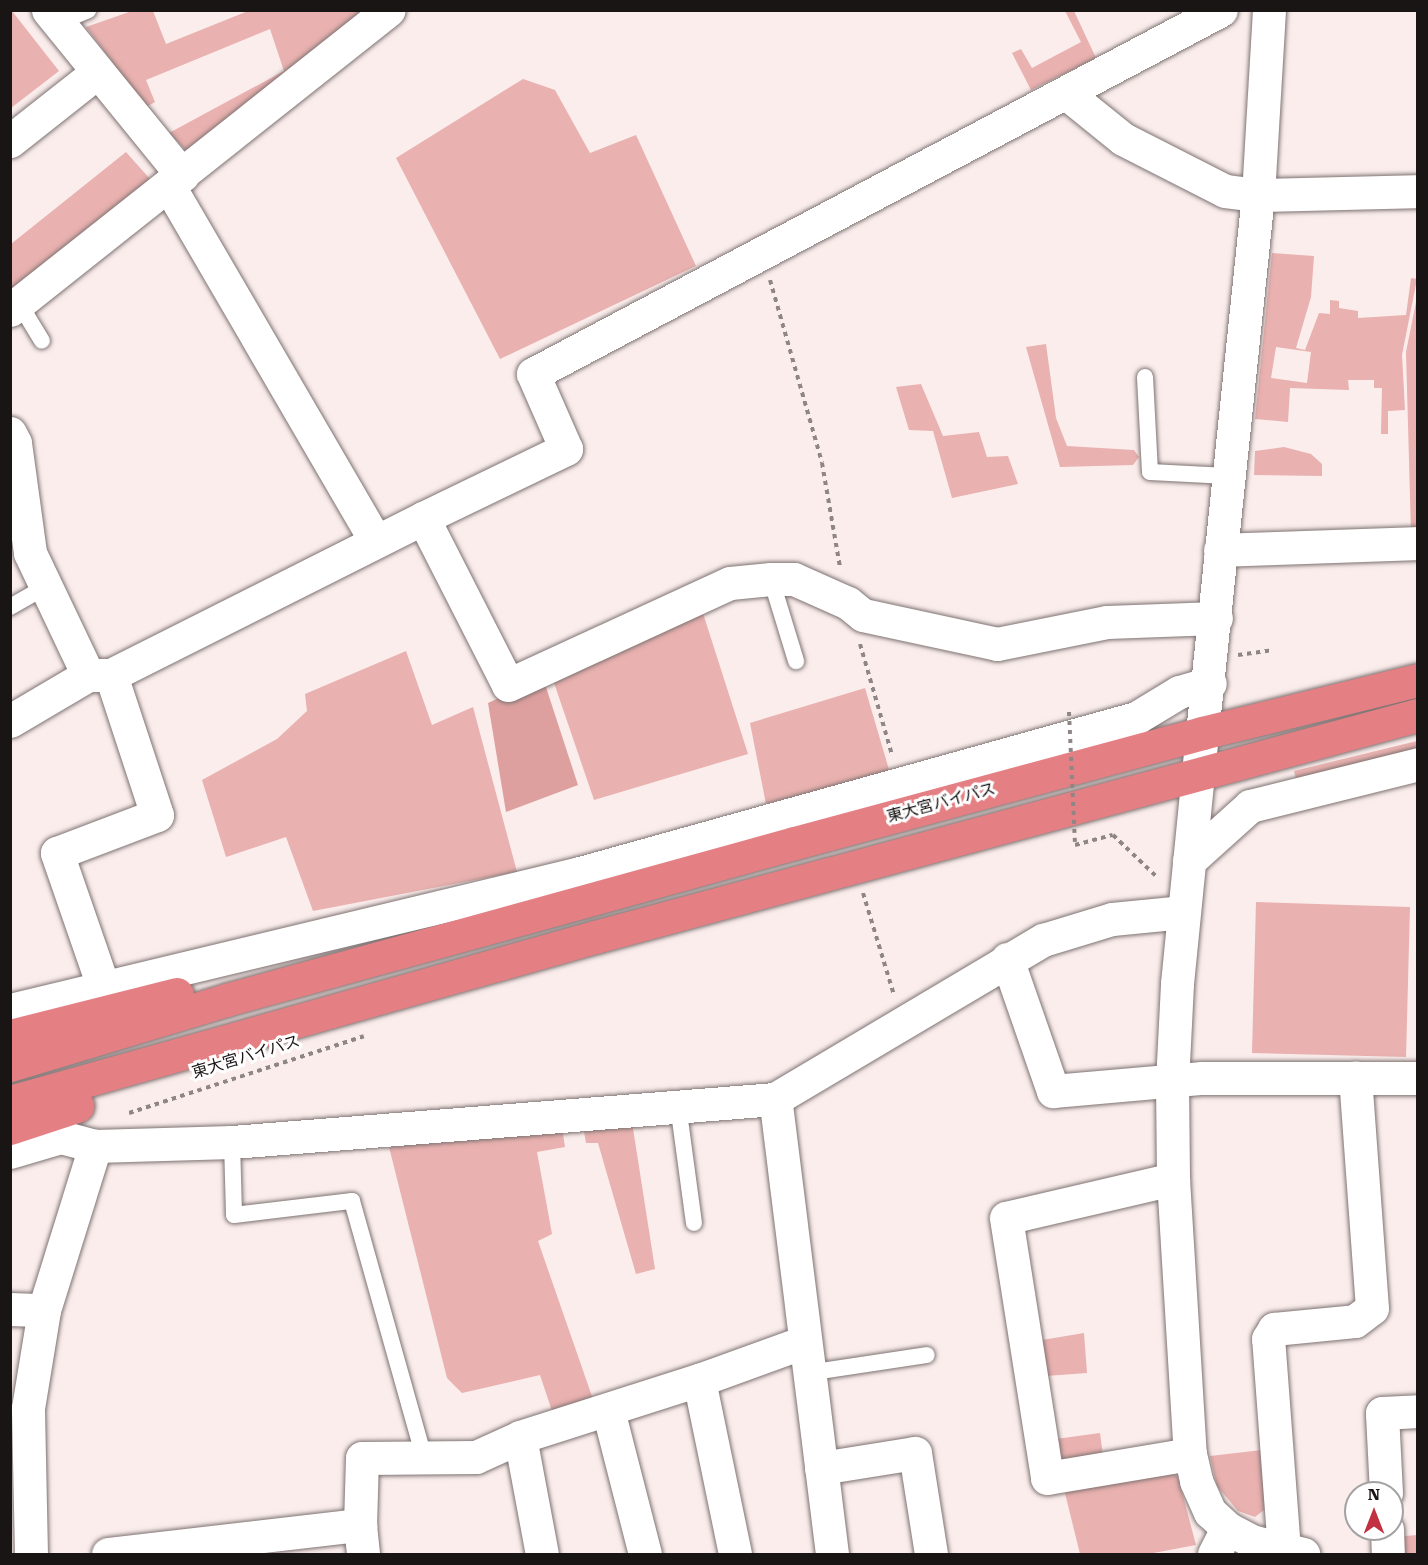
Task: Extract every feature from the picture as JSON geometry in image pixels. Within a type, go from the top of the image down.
[{"type":"highway","name":"東大宮バイパス","points":[[10,1065],[467,933],[1202,733],[1418,680]]},
{"type":"highway","name":"東大宮バイパス","points":[[10,1102],[1198,772],[1418,715]]},
{"type":"highway","name":"東大宮バイパス","points":[[10,1036],[235,981],[467,933]]},
{"type":"highway","name":"東大宮バイパス","points":[[10,1128],[284,1047],[476,971]]},
{"type":"street","points":[[15,307],[388,10]]},
{"type":"street","points":[[10,721],[566,449],[533,374],[1221,10]]},
{"type":"street","points":[[1269,10],[1258,195],[1220,550],[1210,683],[1202,733],[1184,912],[1172,1082],[1173,1179],[1190,1454],[1196,1481],[1221,1541],[1251,1541],[1293,1552],[1268,1339],[1274,1329],[1355,1321],[1372,1308],[1355,1078]]},
{"type":"street","points":[[53,17],[176,181],[376,541]]},
{"type":"street","points":[[10,141],[96,72]]},
{"type":"street","points":[[1066,93],[1123,139],[1225,191],[1258,195],[1418,191]]},
{"type":"street","points":[[10,433],[15,443],[18,536],[45,587],[100,675],[157,815],[57,853],[103,986]]},
{"type":"street","points":[[423,518],[508,685],[730,583],[771,579],[794,579],[848,603],[863,615],[998,644],[1107,622],[1216,618]]},
{"type":"street","points":[[1220,550],[1418,543]]},
{"type":"street","points":[[10,1010],[580,873],[1136,718],[1179,692],[1210,683]]},
{"type":"street","points":[[1189,861],[1250,806],[1418,764]]},
{"type":"street","points":[[10,1152],[61,1137],[95,1146],[232,1142],[775,1099],[1007,959],[1080,927],[1112,919],[1184,912]]},
{"type":"street","points":[[1007,959],[1053,1091],[1202,1078],[1418,1078]]},
{"type":"street","points":[[775,1099],[832,1554]]},
{"type":"street","points":[[30,1554],[20,1517],[19,1408],[44,1310],[95,1146]]},
{"type":"street","points":[[1173,1179],[1006,1218],[1047,1478],[1190,1454]]},
{"type":"street","points":[[10,1309],[44,1310]]},
{"type":"street","points":[[108,1554],[361,1540],[362,1458],[476,1457],[520,1437],[699,1380],[806,1358]]},
{"type":"street","points":[[699,1380],[735,1554]]},
{"type":"street","points":[[608,1410],[645,1554]]},
{"type":"street","points":[[1385,1481],[1382,1413],[1418,1411]]},
{"type":"street","points":[[520,1437],[542,1554]]},
{"type":"street","points":[[821,1468],[915,1453],[931,1554]]},
{"type":"lane","points":[[53,17],[88,10]]},
{"type":"lane","points":[[15,307],[42,341]]},
{"type":"lane","points":[[1145,377],[1150,472],[1228,476]]},
{"type":"lane","points":[[771,579],[796,661]]},
{"type":"lane","points":[[10,607],[45,587]]},
{"type":"lane","points":[[678,1105],[694,1223]]},
{"type":"lane","points":[[232,1142],[234,1215],[352,1201],[424,1457]]},
{"type":"lane","points":[[806,1358],[927,1355]]},
{"type":"path","points":[[762,254],[822,463],[848,603],[901,784]]},
{"type":"path","points":[[1069,712],[1075,845],[1113,835],[1161,881]]},
{"type":"path","points":[[861,887],[902,1024]]},
{"type":"shaded area","points":[[10,11],[59,71],[11,108]]},
{"type":"shaded area","points":[[132,11],[153,11],[166,44],[248,11],[363,11],[189,153],[169,133],[284,71],[270,29],[146,80],[155,102],[146,107],[86,27]]},
{"type":"shaded area","points":[[1065,11],[1074,11],[1096,58],[1031,90],[1012,53],[1021,49],[1032,68],[1081,42]]},
{"type":"shaded area","points":[[523,79],[555,90],[590,153],[636,135],[696,266],[500,359],[396,158]]},
{"type":"shaded area","points":[[126,152],[150,179],[11,292],[11,244]]},
{"type":"shaded area","points":[[1272,253],[1314,256],[1311,297],[1296,348],[1305,350],[1319,313],[1330,314],[1330,300],[1339,301],[1339,308],[1358,311],[1358,318],[1406,315],[1411,278],[1417,279],[1402,355],[1405,410],[1388,411],[1388,434],[1381,434],[1382,388],[1374,388],[1374,380],[1348,380],[1349,390],[1290,388],[1288,422],[1255,419]],"holes":[[[1276,347],[1311,352],[1307,383],[1271,378]]]},
{"type":"shaded area","points":[[1417,297],[1418,531],[1411,532],[1406,352]]},
{"type":"shaded area","points":[[1046,344],[1056,418],[1067,446],[1134,450],[1139,457],[1133,465],[1060,467],[1026,347]]},
{"type":"shaded area","points":[[921,384],[943,436],[979,432],[987,457],[1008,456],[1018,484],[952,498],[933,431],[909,430],[896,387]]},
{"type":"shaded area","points":[[1284,447],[1311,454],[1322,464],[1322,476],[1254,475],[1255,451]]},
{"type":"shaded area","points":[[701,607],[748,754],[594,800],[551,674]]},
{"type":"shaded area","points":[[406,651],[432,725],[473,707],[517,872],[313,911],[286,837],[226,857],[202,780],[277,739],[307,711],[305,694]]},
{"type":"shaded area","points":[[543,678],[578,785],[506,812],[488,703]]},
{"type":"shaded area","points":[[865,688],[890,773],[766,804],[750,723]]},
{"type":"shaded area","points":[[1417,741],[1417,755],[1297,784],[1294,771]]},
{"type":"shaded area","points":[[1256,902],[1410,907],[1406,1057],[1252,1053]]},
{"type":"shaded area","points":[[632,1122],[655,1269],[636,1274],[598,1143],[586,1143],[583,1126]]},
{"type":"shaded area","points":[[562,1128],[565,1147],[537,1152],[552,1234],[538,1241],[595,1405],[553,1414],[540,1375],[462,1393],[447,1378],[389,1147]]},
{"type":"shaded area","points":[[1084,1333],[1087,1373],[1046,1376],[1042,1340]]},
{"type":"shaded area","points":[[1100,1433],[1103,1456],[1068,1463],[1056,1454],[1056,1439]]},
{"type":"shaded area","points":[[1262,1450],[1268,1507],[1255,1517],[1238,1511],[1217,1486],[1210,1456]]},
{"type":"shaded area","points":[[1159,1466],[1178,1477],[1196,1545],[1148,1554],[1080,1554],[1063,1485]]},
{"type":"shaded area","points":[[1417,1535],[1417,1554],[1395,1554],[1394,1541],[1404,1541],[1404,1536]]}]
